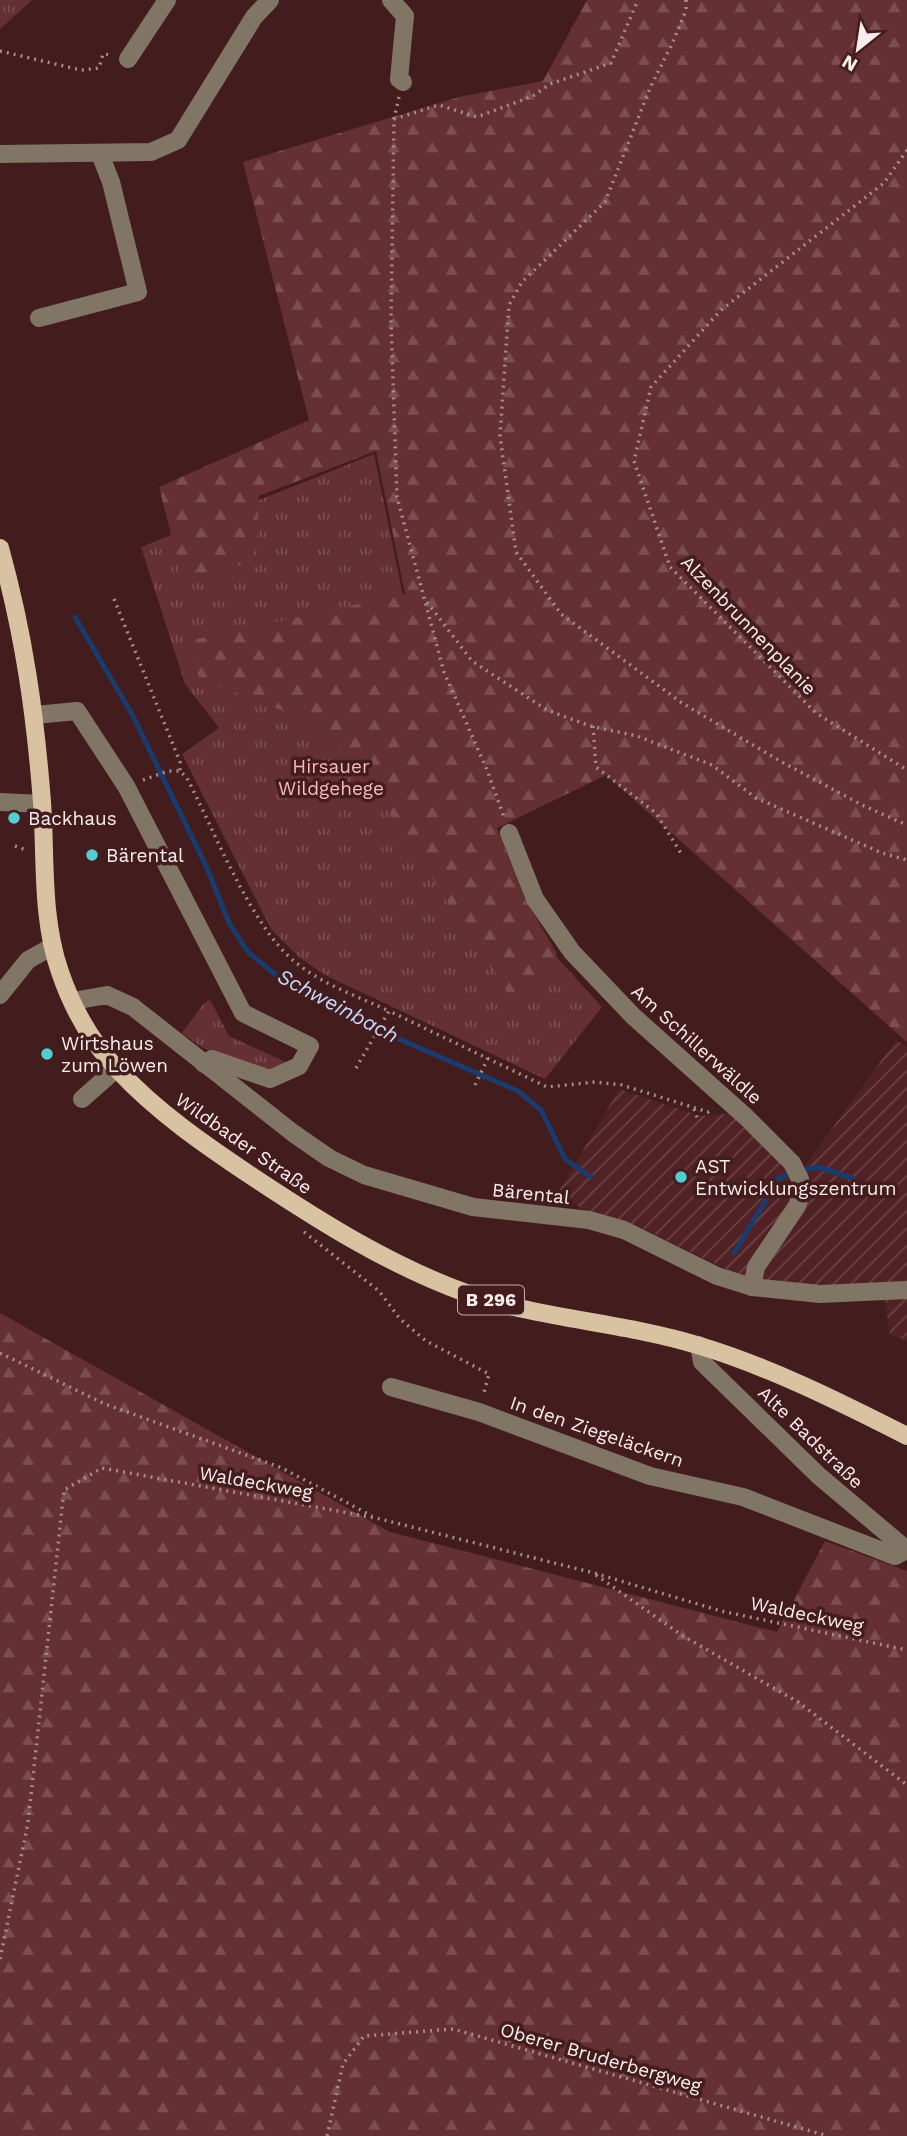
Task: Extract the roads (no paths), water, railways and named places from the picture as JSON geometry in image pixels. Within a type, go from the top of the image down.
[{"type":"main road","name":"Wildbader Straße","points":[[0,548],[22,629],[35,715],[47,910],[53,946],[73,1001],[89,1034],[116,1069],[154,1105],[202,1143],[300,1208],[417,1275],[471,1295],[610,1323],[699,1345],[789,1381],[907,1436]]},
{"type":"street","points":[[128,59],[167,0]]},
{"type":"street","points":[[391,0],[405,16],[399,79],[403,82]]},
{"type":"street","points":[[0,153],[151,152],[178,140],[262,2]]},
{"type":"street","points":[[39,318],[138,292],[111,181],[100,154]]},
{"type":"street","points":[[35,715],[77,711],[126,786],[243,1013],[310,1046],[299,1066],[270,1079],[222,1061],[212,1059],[204,1064]]},
{"type":"street","points":[[0,802],[42,804]]},
{"type":"street","name":"Am Schillerwäldle","points":[[509,833],[535,899],[572,952],[633,1016],[726,1099],[796,1171],[802,1194],[797,1206],[756,1266],[752,1287]]},
{"type":"street","points":[[0,995],[28,960],[53,946]]},
{"type":"street","name":"Bärental","points":[[73,1001],[107,995],[133,1007],[293,1133],[329,1158],[364,1175],[473,1208],[589,1220],[624,1230],[717,1276],[752,1287],[820,1294],[907,1290]]},
{"type":"street","points":[[82,1099],[116,1069]]},
{"type":"street","name":"Alte Badstraße","points":[[699,1345],[702,1362],[819,1476],[906,1550]]},
{"type":"street","name":"In den Ziegeläckern","points":[[391,1387],[479,1412],[650,1476],[743,1497],[895,1556],[906,1550]]},
{"type":"waterway","name":"Schweinbach","points":[[75,617],[133,716],[207,868],[229,923],[248,952],[276,975],[360,1022],[518,1091],[541,1110],[565,1159],[591,1177]]},
{"type":"waterway","name":"Schweinbach","points":[[801,1170],[818,1167],[852,1178]]},
{"type":"waterway","name":"Schweinbach","points":[[734,1253],[779,1178],[792,1172]]},
{"type":"place","name":"Backhaus","points":[[14,818]]},
{"type":"place","name":"Bärental","points":[[92,855]]},
{"type":"place","name":"Wirtshaus zum Löwen","points":[[47,1054]]},
{"type":"place","name":"AST Entwicklungszentrum","points":[[681,1177]]},
{"type":"park label","name":"Hirsauer Wildgehege","points":[[331,777]]}]
